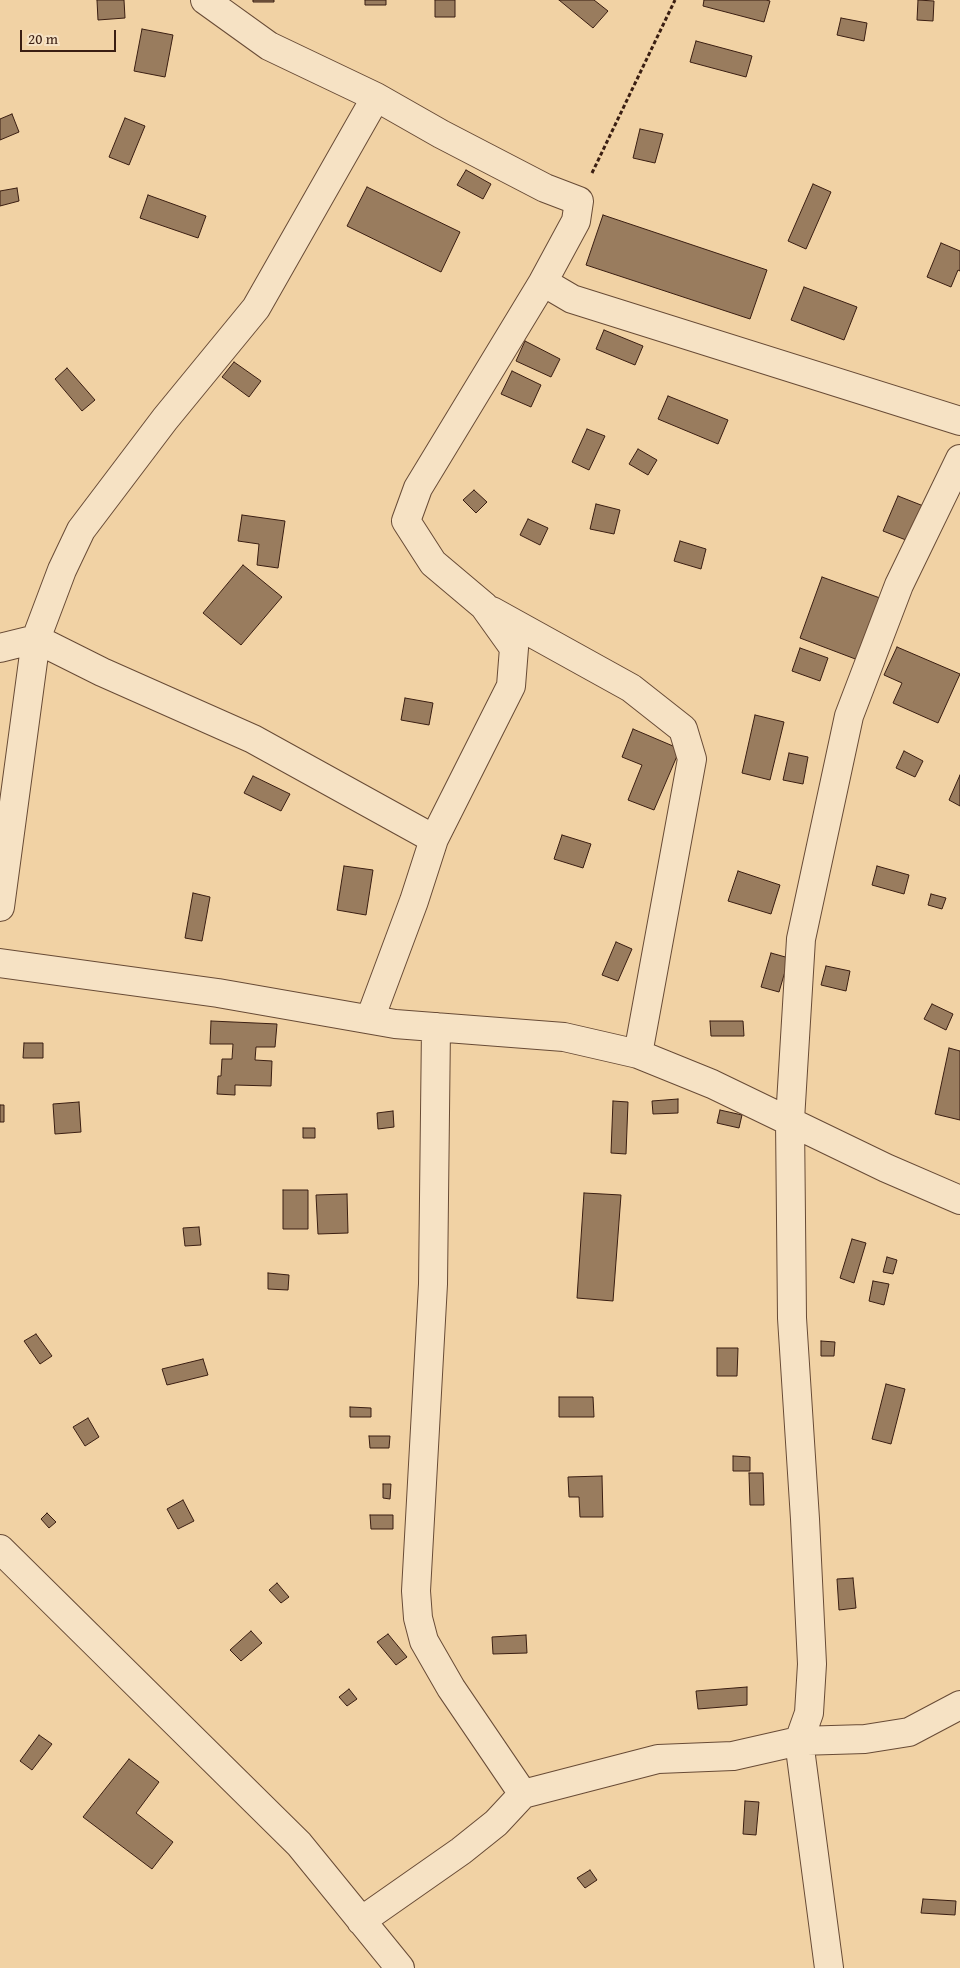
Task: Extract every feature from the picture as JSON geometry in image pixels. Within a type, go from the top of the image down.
[{"type":"street","points":[[205,0],[269,46],[376,97],[536,184],[579,201],[576,221],[543,282],[418,488],[406,521],[433,563],[484,606],[631,688],[683,728],[692,759],[638,1054]]},
{"type":"street","points":[[0,907],[36,639],[62,570],[81,530],[165,419],[256,308],[296,234],[328,185],[376,97]]},
{"type":"street","points":[[543,282],[572,299],[960,421]]},
{"type":"street","points":[[828,1968],[800,1741],[809,1713],[812,1664],[806,1519],[792,1318],[790,1120],[801,938],[849,716],[899,585],[960,458]]},
{"type":"street","points":[[370,1019],[414,901],[434,839],[511,686],[514,648],[484,606]]},
{"type":"street","points":[[0,648],[36,639],[102,672],[253,739],[434,839]]},
{"type":"street","points":[[0,963],[218,993],[370,1019],[436,1027],[564,1037],[638,1054],[790,1120],[886,1168],[960,1200]]},
{"type":"street","points":[[436,1027],[433,1284],[416,1591],[418,1618],[424,1641],[451,1688],[523,1794]]},
{"type":"street","points":[[0,1548],[299,1844],[400,1968]]},
{"type":"street","points":[[361,1921],[462,1852],[496,1823],[523,1794],[658,1759],[733,1756],[800,1741],[865,1740],[909,1732],[960,1705]]},
{"type":"path","points":[[579,201],[675,0]]},
{"type":"building","points":[[97,0],[124,0],[125,18],[98,20]]},
{"type":"building","points":[[253,0],[274,0],[274,2],[253,2]]},
{"type":"building","points":[[365,0],[386,0],[386,5],[365,5]]},
{"type":"building","points":[[435,0],[455,0],[455,17],[435,17]]},
{"type":"building","points":[[559,0],[594,0],[608,11],[593,28]]},
{"type":"building","points":[[704,0],[770,1],[764,22],[703,6]]},
{"type":"building","points":[[918,0],[934,1],[933,21],[917,20]]},
{"type":"building","points":[[841,18],[867,23],[864,41],[837,35]]},
{"type":"building","points":[[142,29],[173,35],[165,77],[134,71]]},
{"type":"building","points":[[696,41],[752,56],[746,77],[690,62]]},
{"type":"building","points":[[12,114],[19,132],[0,140],[0,119]]},
{"type":"building","points":[[125,118],[145,126],[129,165],[109,157]]},
{"type":"building","points":[[640,129],[663,134],[655,163],[633,158]]},
{"type":"building","points":[[466,170],[491,184],[483,199],[457,185]]},
{"type":"building","points":[[813,184],[831,192],[806,249],[788,241]]},
{"type":"building","points":[[367,187],[460,232],[441,272],[347,226]]},
{"type":"building","points":[[17,188],[19,201],[0,206],[0,191]]},
{"type":"building","points":[[148,195],[206,216],[198,238],[140,218]]},
{"type":"building","points":[[603,215],[767,270],[750,319],[586,265]]},
{"type":"building","points":[[941,243],[960,251],[960,271],[958,270],[951,287],[927,277]]},
{"type":"building","points":[[804,287],[857,307],[844,340],[791,320]]},
{"type":"building","points":[[604,330],[643,346],[635,365],[596,349]]},
{"type":"building","points":[[525,341],[560,359],[551,377],[516,361]]},
{"type":"building","points":[[234,362],[261,381],[249,397],[222,377]]},
{"type":"building","points":[[67,368],[95,400],[82,411],[55,379]]},
{"type":"building","points":[[512,371],[541,385],[531,407],[501,394]]},
{"type":"building","points":[[668,396],[728,420],[718,444],[658,419]]},
{"type":"building","points":[[587,429],[605,436],[589,470],[572,462]]},
{"type":"building","points":[[638,449],[657,460],[648,475],[629,464]]},
{"type":"building","points":[[474,490],[487,502],[476,513],[463,500]]},
{"type":"building","points":[[898,496],[926,507],[911,542],[883,531]]},
{"type":"building","points":[[596,504],[620,510],[614,534],[590,529]]},
{"type":"building","points":[[242,515],[285,521],[278,568],[257,565],[259,544],[238,541]]},
{"type":"building","points":[[528,519],[548,528],[540,545],[520,535]]},
{"type":"building","points":[[680,541],[706,549],[701,569],[674,561]]},
{"type":"building","points":[[243,565],[282,597],[241,645],[203,613]]},
{"type":"building","points":[[822,577],[880,598],[858,660],[800,638]]},
{"type":"building","points":[[897,647],[960,674],[938,723],[893,703],[902,683],[884,675]]},
{"type":"building","points":[[800,648],[828,658],[820,681],[792,671]]},
{"type":"building","points":[[405,698],[433,703],[429,725],[401,720]]},
{"type":"building","points":[[755,715],[784,722],[770,780],[742,773]]},
{"type":"building","points":[[633,729],[680,749],[654,810],[628,800],[642,765],[622,757]]},
{"type":"building","points":[[904,751],[923,761],[915,777],[896,768]]},
{"type":"building","points":[[789,753],[808,757],[803,784],[783,780]]},
{"type":"building","points":[[960,775],[960,806],[949,800]]},
{"type":"building","points":[[253,776],[290,794],[281,811],[244,793]]},
{"type":"building","points":[[562,835],[591,844],[583,868],[554,859]]},
{"type":"building","points":[[344,866],[373,870],[366,915],[337,910]]},
{"type":"building","points":[[877,866],[909,875],[904,894],[872,885]]},
{"type":"building","points":[[738,871],[780,885],[771,914],[728,901]]},
{"type":"building","points":[[193,893],[210,897],[202,941],[185,938]]},
{"type":"building","points":[[931,894],[946,898],[942,909],[928,905]]},
{"type":"building","points":[[616,942],[632,949],[618,981],[602,975]]},
{"type":"building","points":[[771,953],[789,958],[779,992],[761,987]]},
{"type":"building","points":[[826,966],[850,971],[846,991],[821,985]]},
{"type":"building","points":[[932,1004],[953,1014],[946,1030],[924,1019]]},
{"type":"building","points":[[211,1021],[277,1024],[275,1047],[256,1047],[255,1060],[272,1061],[271,1086],[235,1085],[235,1095],[217,1094],[218,1076],[221,1076],[222,1059],[232,1059],[233,1044],[210,1044]]},
{"type":"building","points":[[710,1021],[743,1021],[744,1036],[711,1036]]},
{"type":"building","points":[[24,1043],[43,1043],[43,1058],[23,1058]]},
{"type":"building","points":[[949,1048],[960,1051],[960,1120],[935,1114]]},
{"type":"building","points":[[678,1099],[678,1113],[653,1114],[652,1101]]},
{"type":"building","points":[[613,1101],[628,1102],[626,1154],[611,1153]]},
{"type":"building","points":[[79,1102],[81,1132],[55,1134],[53,1104]]},
{"type":"building","points":[[0,1105],[4,1105],[4,1122],[0,1122]]},
{"type":"building","points":[[720,1110],[742,1115],[739,1128],[717,1123]]},
{"type":"building","points":[[393,1111],[394,1127],[378,1129],[377,1113]]},
{"type":"building","points":[[303,1128],[315,1128],[315,1138],[303,1138]]},
{"type":"building","points":[[283,1190],[308,1190],[308,1229],[283,1229]]},
{"type":"building","points":[[584,1193],[621,1195],[613,1301],[577,1298]]},
{"type":"building","points":[[347,1194],[348,1233],[318,1234],[316,1195]]},
{"type":"building","points":[[199,1227],[201,1245],[185,1246],[183,1228]]},
{"type":"building","points":[[852,1239],[866,1243],[854,1283],[840,1278]]},
{"type":"building","points":[[887,1257],[897,1260],[893,1274],[883,1272]]},
{"type":"building","points":[[268,1273],[289,1275],[288,1290],[268,1289]]},
{"type":"building","points":[[873,1281],[889,1284],[884,1305],[869,1301]]},
{"type":"building","points":[[36,1334],[52,1356],[40,1364],[24,1341]]},
{"type":"building","points":[[821,1341],[835,1342],[834,1356],[821,1356]]},
{"type":"building","points":[[717,1348],[738,1348],[737,1376],[717,1376]]},
{"type":"building","points":[[203,1359],[208,1375],[167,1385],[162,1369]]},
{"type":"building","points":[[886,1384],[905,1389],[891,1444],[872,1439]]},
{"type":"building","points":[[559,1397],[593,1397],[594,1417],[559,1417]]},
{"type":"building","points":[[350,1407],[371,1408],[371,1417],[350,1417]]},
{"type":"building","points":[[88,1418],[99,1437],[85,1446],[73,1427]]},
{"type":"building","points":[[369,1436],[390,1436],[389,1448],[370,1448]]},
{"type":"building","points":[[733,1456],[750,1457],[750,1471],[733,1471]]},
{"type":"building","points":[[749,1473],[763,1473],[764,1505],[750,1505]]},
{"type":"building","points":[[602,1476],[603,1517],[580,1517],[579,1497],[569,1497],[568,1477]]},
{"type":"building","points":[[383,1484],[391,1484],[390,1499],[383,1498]]},
{"type":"building","points":[[183,1500],[194,1521],[178,1529],[167,1509]]},
{"type":"building","points":[[47,1513],[56,1522],[49,1528],[41,1519]]},
{"type":"building","points":[[370,1515],[393,1515],[393,1529],[371,1529]]},
{"type":"building","points":[[853,1578],[856,1608],[839,1610],[837,1579]]},
{"type":"building","points":[[277,1583],[289,1597],[281,1603],[269,1590]]},
{"type":"building","points":[[251,1631],[262,1643],[241,1661],[230,1650]]},
{"type":"building","points":[[388,1634],[407,1657],[396,1665],[377,1642]]},
{"type":"building","points":[[526,1635],[527,1653],[493,1654],[492,1637]]},
{"type":"building","points":[[747,1687],[747,1705],[698,1709],[696,1691]]},
{"type":"building","points":[[349,1689],[357,1699],[347,1706],[339,1697]]},
{"type":"building","points":[[39,1735],[52,1744],[32,1770],[20,1761]]},
{"type":"building","points":[[129,1759],[159,1782],[136,1813],[173,1842],[152,1869],[83,1817]]},
{"type":"building","points":[[745,1801],[759,1802],[756,1835],[743,1834]]},
{"type":"building","points":[[590,1870],[597,1880],[585,1888],[577,1878]]},
{"type":"building","points":[[923,1899],[956,1901],[955,1915],[921,1913]]}]
